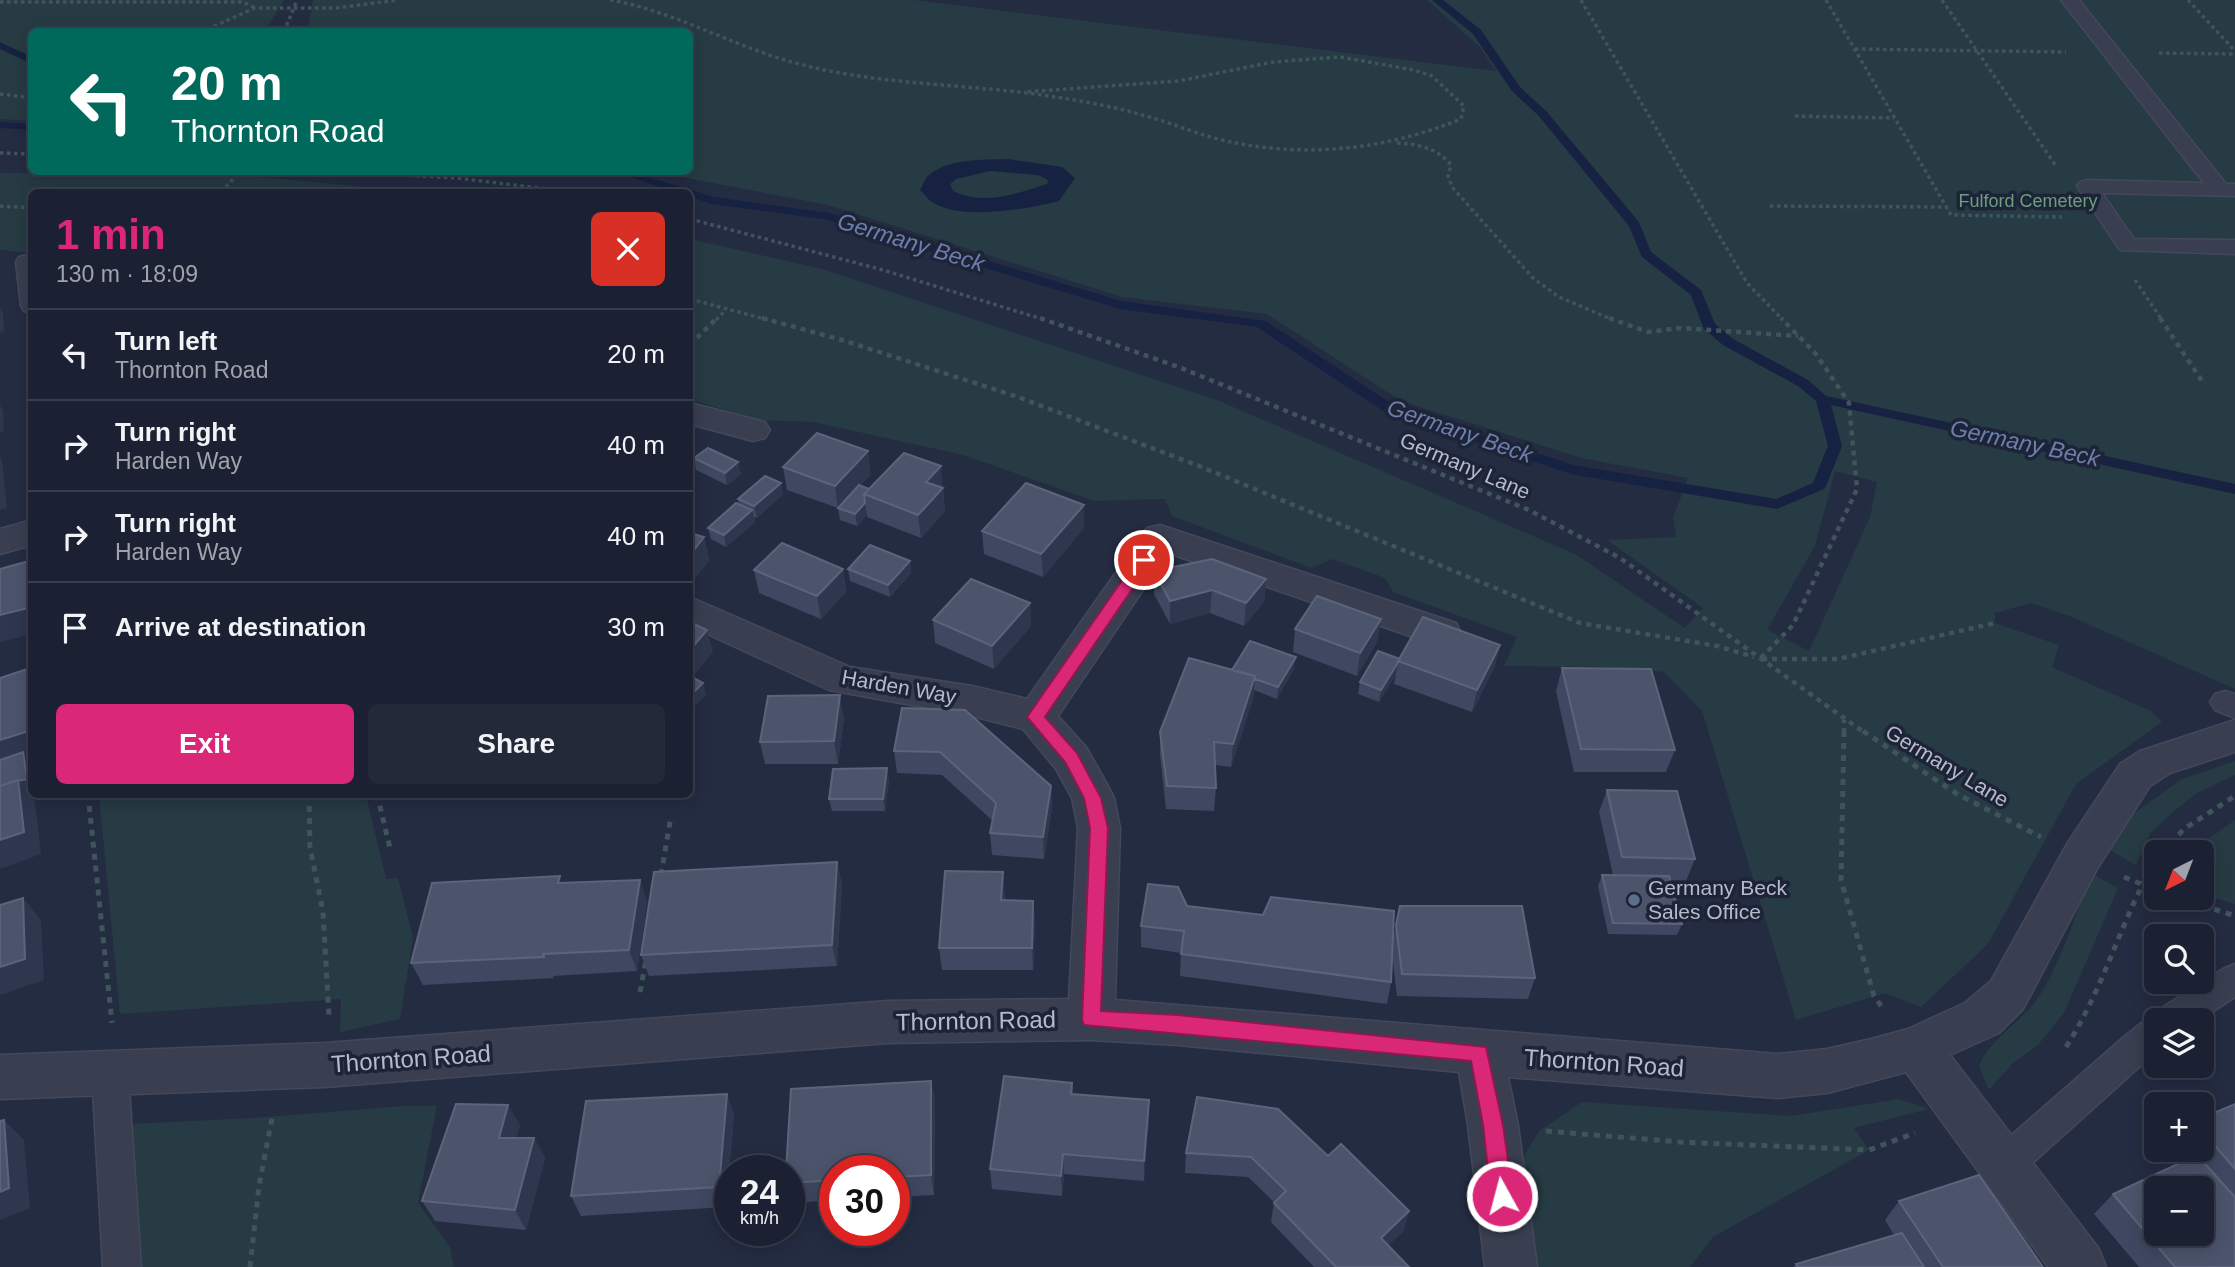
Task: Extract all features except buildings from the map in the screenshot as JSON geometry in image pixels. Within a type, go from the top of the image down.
[{"type":"street","points":[[693,415],[753,430]]},
{"type":"street","points":[[0,542],[28,533]]},
{"type":"street","points":[[1091,1019],[1099,828],[1093,798],[1071,758],[1036,717],[1160,537],[1442,633]]},
{"type":"street","name":"Harden Way","points":[[693,611],[843,680],[972,701],[1036,717]]},
{"type":"street","name":"Thornton Road","points":[[0,1077],[111,1050],[325,1065],[888,1022],[1091,1019],[1178,1024],[1479,1053],[1778,1076],[1827,1071],[1916,1048],[1982,1018],[2007,995],[2082,857],[2135,775],[2232,715]]},
{"type":"street","points":[[1916,1048],[2080,1267]]},
{"type":"street","points":[[1479,1053],[1493,1125],[1511,1267]]},
{"type":"lane","points":[[2070,0],[2227,190]]},
{"type":"lane","points":[[2087,186],[2227,190]]},
{"type":"lane","points":[[2087,186],[2128,245],[2235,247]]},
{"type":"lane","points":[[27,261],[28,270]]},
{"type":"lane","points":[[2190,1008],[2235,979]]},
{"type":"lane","points":[[2004,1165],[2052,1125],[2120,1059],[2144,1041]]},
{"type":"lane","points":[[111,1050],[122,1267]]},
{"type":"path","points":[[285,28],[297,0]]},
{"type":"path","points":[[210,28],[255,8],[336,8],[398,0]]},
{"type":"path","points":[[610,0],[666,13],[785,60],[858,78],[1025,92],[1133,112],[1224,140],[1310,150],[1353,149],[1393,143],[1440,129],[1461,119],[1464,106],[1432,76],[1414,70],[1340,57],[1273,62],[1178,82],[1025,92]]},
{"type":"path","points":[[1581,0],[1747,283],[1816,354],[1849,402],[1857,489],[1793,625],[1760,659]]},
{"type":"path","points":[[1826,0],[1951,215],[2108,217]]},
{"type":"path","points":[[1942,0],[2065,178],[2087,186]]},
{"type":"path","points":[[2188,0],[2235,53]]},
{"type":"path","points":[[0,2],[242,1],[255,8]]},
{"type":"path","points":[[1855,49],[2235,53]]},
{"type":"path","points":[[0,94],[28,98]]},
{"type":"path","points":[[1795,116],[1895,118]]},
{"type":"path","points":[[1393,143],[1413,143],[1444,155],[1451,165],[1448,176],[1452,187],[1533,278],[1559,297],[1647,332],[1680,328],[1799,337]]},
{"type":"path","points":[[0,153],[28,154]]},
{"type":"path","points":[[223,189],[237,175]]},
{"type":"path","points":[[402,175],[457,178],[547,189]]},
{"type":"path","points":[[0,206],[28,208]]},
{"type":"path","points":[[1770,206],[1947,207]]},
{"type":"path","name":"Germany Lane","points":[[693,220],[883,270],[1025,313],[1181,368],[1529,510],[1620,558],[1844,720],[1957,794],[2082,857]]},
{"type":"path","points":[[2128,245],[2118,254],[2204,384]]},
{"type":"path","points":[[693,300],[842,340],[1017,397],[1199,466],[1580,623],[1717,646],[1760,659],[1838,659],[1995,623]]},
{"type":"path","points":[[693,342],[726,310]]},
{"type":"path","points":[[1844,720],[1841,880],[1874,996],[1916,1048]]},
{"type":"path","points":[[2173,840],[2184,829],[2235,796]]},
{"type":"path","points":[[88,798],[111,1050]]},
{"type":"path","points":[[309,798],[310,847],[323,912],[329,1017]]},
{"type":"path","points":[[378,798],[390,848]]},
{"type":"path","points":[[660,880],[671,816]]},
{"type":"path","points":[[2214,909],[2235,916]]},
{"type":"path","points":[[631,1042],[646,958]]},
{"type":"path","points":[[250,1267],[259,1186],[274,1107]]},
{"type":"green space","points":[[0,0],[284,0],[267,28],[28,28],[28,121],[0,119]]},
{"type":"green space","name":"Fulford Cemetery","points":[[313,0],[914,0],[1496,71],[1480,47],[1427,0],[2235,0],[2235,689],[2072,617],[2031,603],[1995,613],[1995,623],[2059,645],[2052,667],[2151,711],[2162,722],[2076,784],[1988,944],[1921,1007],[1885,993],[1796,1020],[1702,711],[1664,672],[1608,667],[1504,666],[1517,637],[1393,592],[1385,578],[1332,559],[1312,568],[1172,516],[1165,499],[1094,501],[963,455],[813,422],[757,420],[693,400],[693,240],[822,269],[1217,400],[1575,554],[1685,628],[1703,608],[1607,540],[1676,537],[1673,518],[1688,478],[1581,458],[1401,401],[1267,314],[1122,297],[828,205],[671,175],[693,175],[693,28],[308,28]],"holes":[[[1835,471],[1877,482],[1870,517],[1809,651],[1767,630],[1815,546]]]},
{"type":"green space","points":[[0,173],[233,175],[386,189],[28,189],[28,253],[0,250]]},
{"type":"green space","points":[[2235,761],[2235,775],[2197,793],[2168,816],[2147,840],[2144,840],[2144,847],[2136,865],[2108,849],[2126,819],[2182,779]]},
{"type":"green space","points":[[99,798],[367,798],[386,879],[398,878],[413,938],[400,1019],[340,1032],[341,999],[120,1014]]},
{"type":"green space","points":[[2235,820],[2235,904],[2214,898],[2214,840],[2206,840]]},
{"type":"green space","points":[[2092,874],[2118,888],[2064,1013],[2038,1045],[2013,1063],[1989,1090],[1979,1066],[1990,1047],[2031,1007],[2047,984]]},
{"type":"green space","points":[[1899,1099],[1929,1109],[1854,1128],[1869,1150],[1713,1237],[1690,1267],[1529,1267],[1511,1179],[1539,1131],[1582,1102],[1790,1116]]},
{"type":"green space","points":[[403,1106],[437,1106],[418,1203],[450,1247],[454,1267],[136,1267],[127,1124],[254,1118]]},
{"type":"water","points":[[1008,159],[1062,167],[1075,178],[1059,201],[994,212],[944,208],[930,201],[920,190],[928,176],[946,165]],"holes":[[[990,171],[1038,175],[1048,180],[1047,184],[1000,197],[977,198],[965,195],[953,191],[950,184],[956,179]]]},
{"type":"waterway","points":[[1437,0],[1477,32],[1516,89],[1542,113],[1635,225],[1646,254],[1697,293],[1709,326],[1728,342],[1803,383],[1822,399]]},
{"type":"waterway","points":[[0,45],[28,59]]},
{"type":"waterway","name":"Germany Beck","points":[[0,125],[28,127]]},
{"type":"waterway","name":"Germany Beck","points":[[631,175],[676,189]]},
{"type":"waterway","name":"Germany Beck","points":[[693,194],[712,200],[825,216],[1120,305],[1261,324],[1390,409],[1571,469],[1777,504],[1819,486],[1835,446],[1822,399]]},
{"type":"waterway","name":"Germany Beck","points":[[1822,399],[2235,489]]},
{"type":"place","name":"Germany Beck Sales Office","points":[[1634,900]]},
{"type":"route","points":[[1144,560],[1036,717],[1071,758],[1093,798],[1099,828],[1091,1019],[1178,1024],[1479,1053],[1493,1125],[1502,1196]]}]
